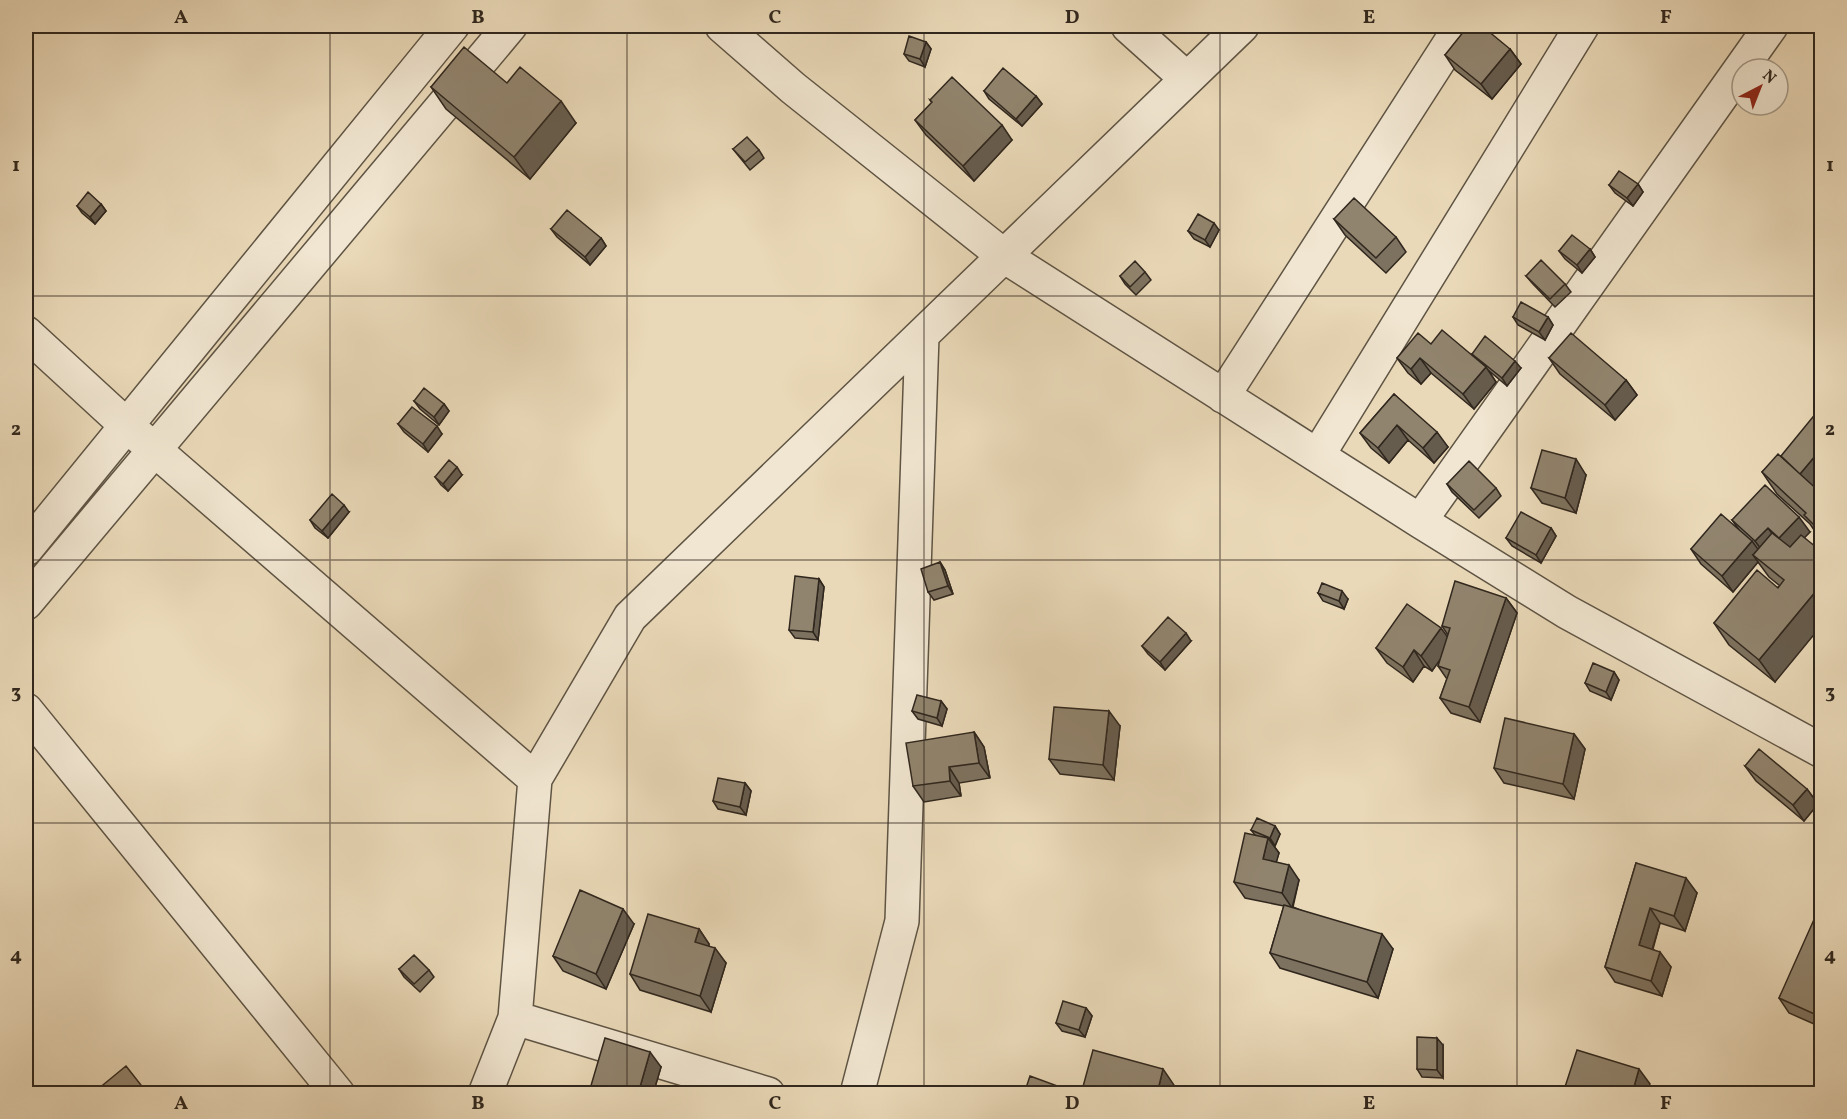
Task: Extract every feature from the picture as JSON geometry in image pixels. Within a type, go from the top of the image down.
[{"type":"street","points":[[26,549],[452,26]]},
{"type":"street","points":[[26,603],[510,26]]},
{"type":"street","points":[[722,26],[793,88],[1004,256],[1567,612],[1821,752]]},
{"type":"street","points":[[1128,26],[1187,79]]},
{"type":"street","points":[[485,1094],[515,1018],[535,779],[630,617],[1242,26]]},
{"type":"street","points":[[1223,396],[1461,26]]},
{"type":"street","points":[[1318,455],[1582,26]]},
{"type":"street","points":[[1420,521],[1771,26]]},
{"type":"street","points":[[26,333],[126,425],[535,779]]},
{"type":"street","points":[[857,1094],[902,921],[922,336]]},
{"type":"street","points":[[26,710],[338,1094]]},
{"type":"street","points":[[515,1018],[768,1094]]},
{"type":"building","points":[[1468,26],[1482,26],[1510,49],[1481,84],[1445,55]]},
{"type":"building","points":[[909,36],[926,42],[920,59],[904,54]]},
{"type":"building","points":[[464,47],[507,83],[520,67],[561,101],[514,157],[431,87]]},
{"type":"building","points":[[1003,68],[1036,96],[1016,119],[984,91]]},
{"type":"building","points":[[952,77],[1002,125],[963,166],[915,120]]},
{"type":"building","points":[[747,137],[759,150],[745,162],[733,149]]},
{"type":"building","points":[[1619,171],[1638,184],[1627,198],[1609,185]]},
{"type":"building","points":[[88,192],[101,204],[90,217],[77,206]]},
{"type":"building","points":[[1354,198],[1396,237],[1376,258],[1334,219]]},
{"type":"building","points":[[567,210],[601,238],[585,257],[551,229]]},
{"type":"building","points":[[1198,214],[1214,223],[1205,240],[1188,231]]},
{"type":"building","points":[[1572,235],[1590,249],[1577,265],[1559,251]]},
{"type":"building","points":[[1541,260],[1565,284],[1550,299],[1526,276]]},
{"type":"building","points":[[1135,261],[1145,272],[1130,287],[1120,276]]},
{"type":"building","points":[[1521,302],[1548,317],[1539,332],[1513,317]]},
{"type":"building","points":[[1442,330],[1486,367],[1463,394],[1420,358],[1411,369],[1397,358],[1418,333],[1431,344]]},
{"type":"building","points":[[1571,333],[1626,380],[1605,405],[1549,358]]},
{"type":"building","points":[[1485,336],[1515,361],[1502,378],[1472,354]]},
{"type":"building","points":[[424,388],[444,404],[434,417],[414,401]]},
{"type":"building","points":[[1394,394],[1437,432],[1423,448],[1397,425],[1378,448],[1360,433]]},
{"type":"building","points":[[412,407],[437,426],[423,444],[398,424]]},
{"type":"building","points":[[1821,407],[1821,449],[1800,474],[1781,456]]},
{"type":"building","points":[[1542,450],[1576,459],[1565,498],[1531,488]]},
{"type":"building","points":[[1778,454],[1821,493],[1821,532],[1804,515],[1806,513],[1762,472]]},
{"type":"building","points":[[449,460],[457,467],[443,484],[435,477]]},
{"type":"building","points":[[1469,461],[1496,488],[1474,510],[1447,484]]},
{"type":"building","points":[[1765,485],[1799,517],[1779,538],[1768,528],[1755,541],[1732,520]]},
{"type":"building","points":[[332,494],[344,505],[322,531],[310,520]]},
{"type":"building","points":[[1521,512],[1551,528],[1536,555],[1506,538]]},
{"type":"building","points":[[1721,514],[1752,541],[1722,576],[1691,549]]},
{"type":"building","points":[[1772,533],[1790,547],[1801,535],[1821,551],[1821,585],[1759,660],[1714,623],[1757,570],[1778,588],[1784,580],[1753,555]]},
{"type":"building","points":[[940,562],[948,586],[928,592],[921,569]]},
{"type":"building","points":[[795,576],[819,579],[813,632],[789,630]]},
{"type":"building","points":[[1455,581],[1506,598],[1469,707],[1440,698],[1450,670],[1438,666],[1450,628],[1442,626]]},
{"type":"building","points":[[1322,583],[1342,591],[1339,601],[1318,593]]},
{"type":"building","points":[[1407,604],[1441,628],[1421,656],[1414,650],[1403,667],[1376,648]]},
{"type":"building","points":[[1168,617],[1186,633],[1160,662],[1142,646]]},
{"type":"building","points":[[1593,663],[1614,672],[1606,692],[1585,683]]},
{"type":"building","points":[[917,695],[941,701],[937,718],[912,711]]},
{"type":"building","points":[[1054,707],[1109,711],[1103,765],[1049,759]]},
{"type":"building","points":[[1505,718],[1574,734],[1563,784],[1494,768]]},
{"type":"building","points":[[974,732],[979,763],[949,767],[950,781],[913,786],[906,743]]},
{"type":"building","points":[[1759,749],[1807,789],[1793,805],[1745,766]]},
{"type":"building","points":[[718,778],[745,783],[740,807],[713,801]]},
{"type":"building","points":[[1257,818],[1275,826],[1270,838],[1251,830]]},
{"type":"building","points":[[1245,833],[1268,838],[1263,859],[1289,865],[1282,893],[1234,882]]},
{"type":"building","points":[[1636,863],[1686,878],[1674,916],[1650,908],[1639,945],[1660,952],[1651,981],[1605,967]]},
{"type":"building","points":[[580,890],[623,909],[596,974],[553,956]]},
{"type":"building","points":[[1284,905],[1382,934],[1367,982],[1270,953]]},
{"type":"building","points":[[648,914],[699,929],[695,942],[715,948],[700,996],[630,974]]},
{"type":"building","points":[[1816,915],[1821,918],[1821,1017],[1779,998]]},
{"type":"building","points":[[414,955],[429,970],[414,984],[399,969]]},
{"type":"building","points":[[1063,1001],[1086,1008],[1079,1030],[1056,1023]]},
{"type":"building","points":[[1417,1037],[1437,1038],[1437,1070],[1417,1069]]},
{"type":"building","points":[[605,1038],[650,1052],[638,1094],[603,1094],[590,1089]]},
{"type":"building","points":[[1093,1050],[1163,1069],[1157,1094],[1081,1094]]},
{"type":"building","points":[[1577,1050],[1639,1069],[1632,1094],[1574,1094],[1564,1090]]},
{"type":"building","points":[[126,1066],[148,1094],[92,1094]]},
{"type":"building","points":[[1030,1076],[1060,1087],[1058,1094],[1024,1094]]}]
